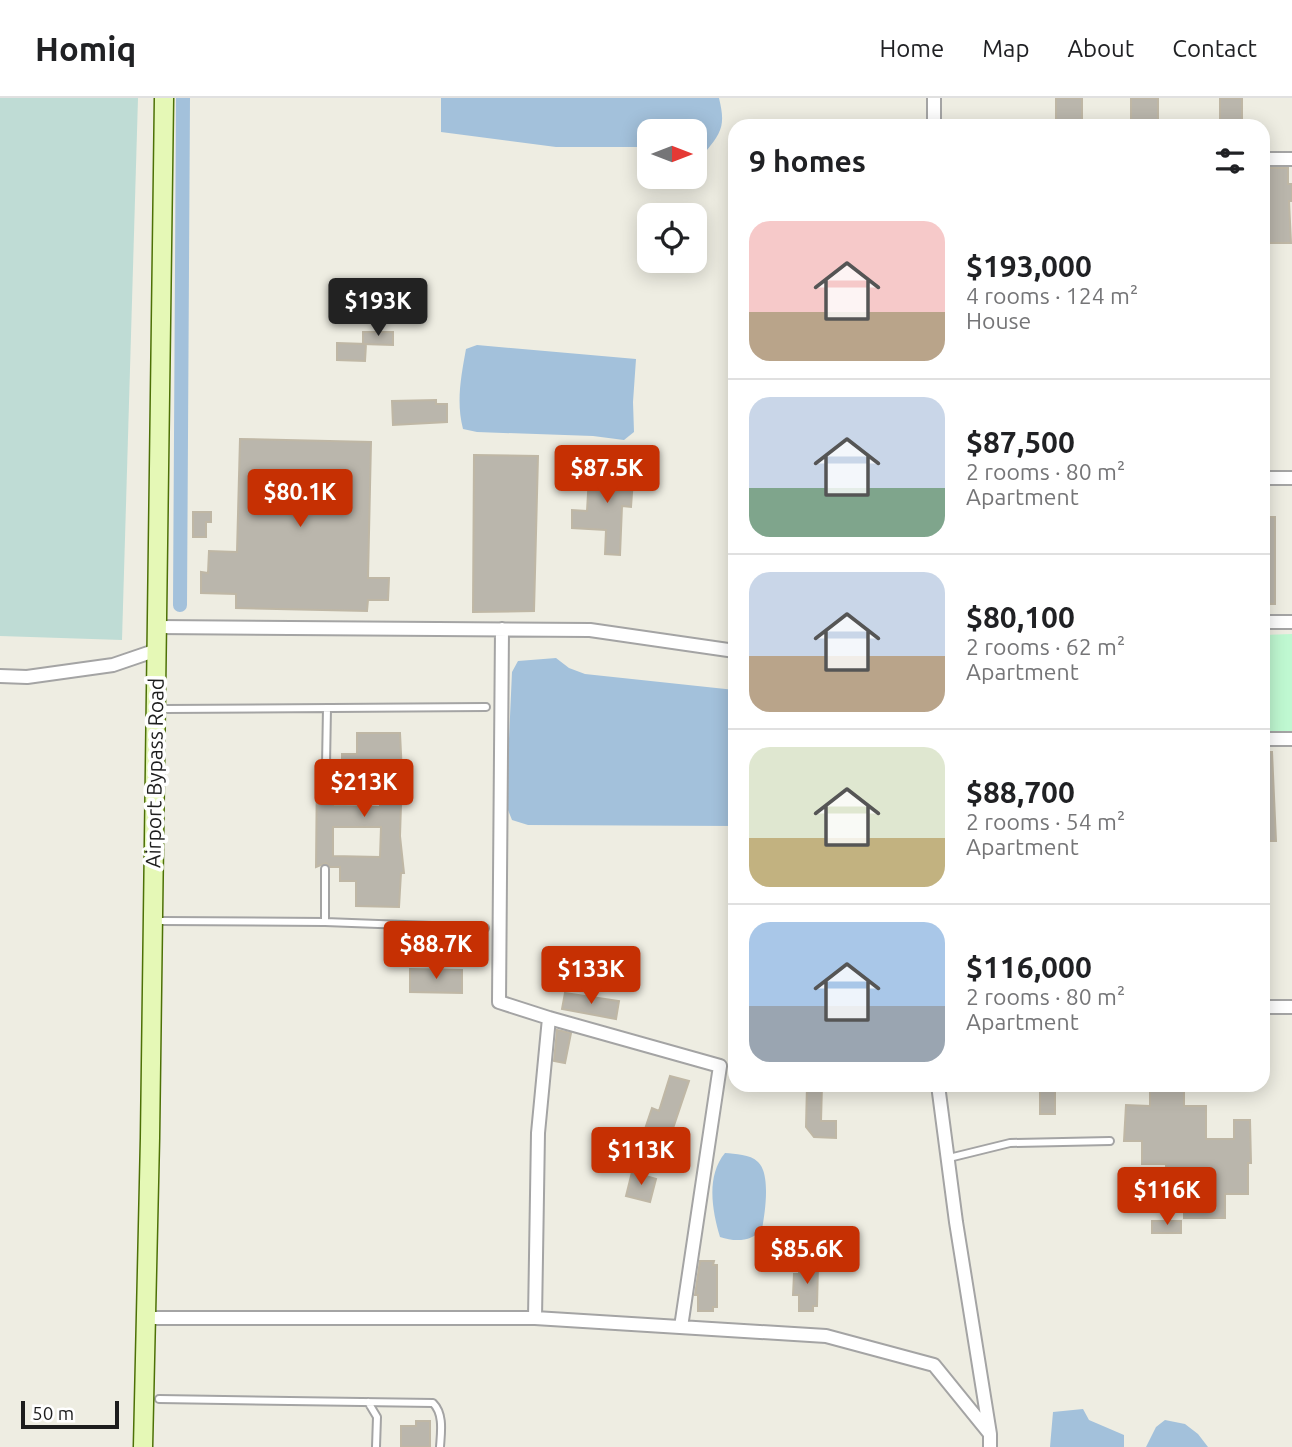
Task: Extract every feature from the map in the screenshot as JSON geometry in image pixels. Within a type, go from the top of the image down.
[{"type":"street","name":"Airport Bypass Road","points":[[143,1447],[164,98]]},
{"type":"street","points":[[934,98],[934,119]]},
{"type":"street","points":[[1270,159],[1292,159]]},
{"type":"street","points":[[1270,478],[1292,478]]},
{"type":"street","points":[[1270,622],[1292,622]]},
{"type":"street","points":[[157,627],[590,630],[728,650]]},
{"type":"street","points":[[502,629],[499,1002],[720,1066],[681,1327]]},
{"type":"street","points":[[0,676],[27,677],[114,665],[157,650]]},
{"type":"street","points":[[1270,739],[1292,739]]},
{"type":"street","points":[[1270,1007],[1292,1007]]},
{"type":"street","points":[[535,1318],[538,1133],[549,1018]]},
{"type":"street","points":[[938,1092],[990,1440]]},
{"type":"street","points":[[147,1318],[535,1318],[826,1336],[934,1365],[990,1440]]},
{"type":"lane","points":[[165,709],[486,706]]},
{"type":"lane","points":[[326,765],[327,708]]},
{"type":"lane","points":[[325,869],[325,922]]},
{"type":"lane","points":[[162,921],[325,922],[485,928]]},
{"type":"lane","points":[[947,1158],[1010,1143],[1110,1142]]},
{"type":"lane","points":[[159,1399],[433,1403],[439,1408],[440,1447]]},
{"type":"lane","points":[[368,1402],[377,1417],[376,1447]]},
{"type":"shaded area","points":[[0,98],[138,98],[122,640],[0,636]]},
{"type":"shaded area","points":[[441,98],[719,98],[722,114],[719,132],[707,150],[707,119],[637,119],[637,147],[556,147],[441,132]]},
{"type":"shaded area","points":[[477,345],[636,359],[634,432],[624,440],[463,429],[460,399],[462,370],[466,349]]},
{"type":"shaded area","points":[[556,658],[569,668],[585,674],[728,689],[728,826],[528,825],[512,820],[506,805],[512,672],[518,661]]},
{"type":"shaded area","points":[[725,1153],[755,1159],[765,1175],[762,1229],[748,1239],[731,1240],[720,1237],[717,1227],[713,1183],[719,1162]]},
{"type":"shaded area","points":[[1083,1409],[1089,1420],[1124,1435],[1124,1447],[1050,1447],[1053,1412]]},
{"type":"shaded area","points":[[1165,1420],[1185,1424],[1198,1434],[1208,1447],[1146,1447],[1156,1427]]},
{"type":"green space","points":[[1292,634],[1292,731],[1270,732],[1270,635]]},
{"type":"building","points":[[1056,98],[1082,98],[1082,119],[1056,119]]},
{"type":"building","points":[[1131,98],[1158,98],[1158,119],[1131,119]]},
{"type":"building","points":[[1220,98],[1242,98],[1242,119],[1220,119]]},
{"type":"building","points":[[1270,168],[1288,168],[1288,184],[1292,184],[1292,201],[1289,201],[1291,243],[1270,243]]},
{"type":"building","points":[[363,332],[393,332],[393,345],[363,344]]},
{"type":"building","points":[[337,343],[366,344],[365,361],[337,360]]},
{"type":"building","points":[[436,400],[436,404],[447,404],[447,422],[393,425],[392,401]]},
{"type":"building","points":[[240,439],[371,442],[368,578],[389,578],[388,600],[368,600],[367,611],[236,608],[236,594],[201,593],[201,572],[208,573],[209,551],[237,552]]},
{"type":"building","points":[[474,455],[538,456],[534,611],[473,612]]},
{"type":"building","points":[[606,467],[637,468],[637,479],[633,479],[631,507],[622,506],[620,555],[605,554],[606,530],[572,528],[572,510],[587,511],[589,476],[605,476]]},
{"type":"building","points":[[193,512],[211,512],[211,522],[206,522],[206,537],[193,537]]},
{"type":"building","points":[[1270,517],[1275,517],[1275,604],[1270,604]]},
{"type":"building","points":[[357,733],[400,733],[400,836],[404,873],[401,873],[399,907],[356,906],[356,881],[340,881],[340,867],[330,867],[326,863],[316,867],[317,767],[327,771],[331,767],[342,767],[342,754],[357,754]],"holes":[[[333,781],[380,781],[380,807],[333,806]],[[333,827],[381,827],[380,857],[333,856]]]},
{"type":"building","points":[[1270,752],[1272,752],[1276,841],[1270,841]]},
{"type":"building","points":[[410,969],[462,970],[462,993],[410,992]]},
{"type":"building","points":[[565,993],[619,1001],[616,1019],[562,1009]]},
{"type":"building","points":[[557,1030],[571,1033],[565,1063],[554,1061]]},
{"type":"building","points":[[670,1076],[689,1081],[664,1155],[639,1147],[652,1108],[659,1111]]},
{"type":"building","points":[[807,1092],[822,1092],[821,1121],[836,1121],[836,1138],[814,1137],[806,1127]]},
{"type":"building","points":[[1040,1092],[1055,1092],[1055,1114],[1040,1114]]},
{"type":"building","points":[[1150,1092],[1184,1092],[1184,1106],[1206,1106],[1206,1139],[1234,1139],[1234,1120],[1250,1120],[1251,1163],[1248,1163],[1248,1194],[1225,1194],[1225,1218],[1184,1218],[1184,1196],[1166,1195],[1166,1164],[1142,1164],[1142,1141],[1124,1141],[1126,1105],[1150,1106]]},
{"type":"building","points":[[632,1172],[656,1179],[650,1202],[626,1196]]},
{"type":"building","points":[[1152,1221],[1181,1221],[1181,1233],[1152,1233]]},
{"type":"building","points":[[700,1261],[714,1261],[713,1265],[717,1265],[717,1307],[713,1307],[713,1311],[698,1311],[698,1295],[695,1295]]},
{"type":"building","points":[[799,1261],[814,1261],[814,1265],[818,1265],[817,1306],[813,1306],[813,1311],[799,1311],[799,1295],[793,1295],[794,1274],[799,1274]]},
{"type":"building","points":[[416,1421],[430,1421],[430,1447],[401,1447],[401,1426],[416,1426]]},
{"type":"waterway","points":[[180,605],[183,98]]}]
